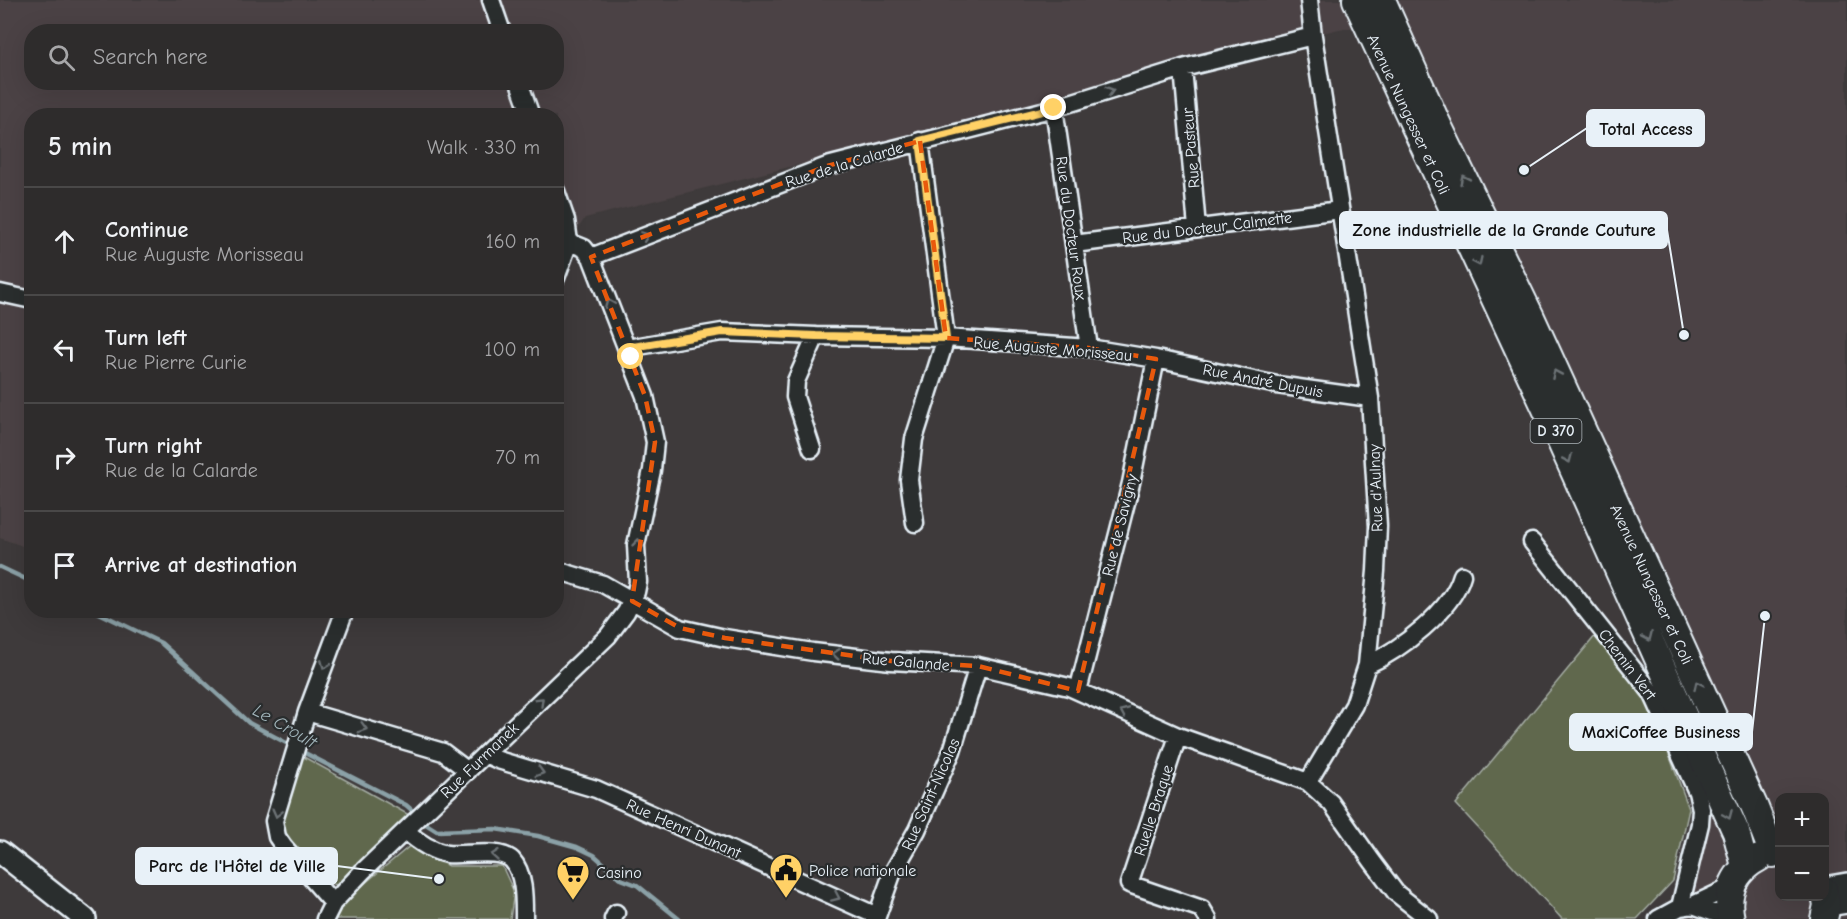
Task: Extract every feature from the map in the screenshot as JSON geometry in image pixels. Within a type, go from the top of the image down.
[{"type":"main road","name":"Avenue Nungesser et Coli","points":[[1356,0],[1518,320],[1775,852]]},
{"type":"main road","name":"Avenue Nungesser et Coli","points":[[1382,0],[1437,123],[1518,320],[1736,832],[1745,866]]},
{"type":"main road","points":[[1731,919],[1729,898],[1737,875],[1745,866],[1758,858],[1775,854]]},
{"type":"street","points":[[491,0],[499,24]]},
{"type":"street","name":"Rue d'Aulnay","points":[[1308,782],[1354,705],[1367,665],[1376,571],[1377,526],[1370,398],[1309,0]]},
{"type":"street","name":"Rue de la Calarde","points":[[591,257],[827,166],[1054,108],[1183,68],[1313,36]]},
{"type":"street","name":"Rue Pasteur","points":[[1183,68],[1197,228]]},
{"type":"street","points":[[522,90],[528,108]]},
{"type":"street","name":"Rue du Docteur Roux","points":[[1054,108],[1089,348]]},
{"type":"street","points":[[915,523],[909,480],[914,439],[946,338],[920,141]]},
{"type":"street","name":"Rue du Docteur Calmette","points":[[1074,244],[1340,210]]},
{"type":"street","points":[[564,213],[570,242],[564,257]]},
{"type":"street","points":[[570,242],[584,248],[591,257]]},
{"type":"street","name":"Rue Furmanek","points":[[325,919],[333,903],[618,626],[632,601],[638,582],[636,545],[652,470],[655,442],[645,396],[591,257]]},
{"type":"street","points":[[0,293],[24,298]]},
{"type":"street","name":"Rue Auguste Morisseau","points":[[627,348],[722,332],[946,338],[1089,348],[1156,358]]},
{"type":"street","points":[[812,449],[795,397],[796,381],[816,336]]},
{"type":"street","name":"Rue André Dupuis","points":[[1156,358],[1277,385],[1370,398]]},
{"type":"street","name":"Rue de Savigny","points":[[1078,692],[1131,483],[1156,358]]},
{"type":"street","name":"Chemin Vert","points":[[1532,542],[1652,693],[1697,792],[1701,809],[1700,824],[1687,906]]},
{"type":"street","name":"Rue Galande","points":[[564,572],[603,584],[680,628],[725,638],[880,659],[978,666],[1069,687],[1178,736],[1308,782]]},
{"type":"street","points":[[1367,665],[1388,656],[1414,637],[1452,597],[1460,584],[1462,575]]},
{"type":"street","points":[[333,903],[284,847],[274,828],[276,814],[307,712],[342,618]]},
{"type":"street","name":"Rue Saint-Nicolas","points":[[877,918],[892,874],[917,830],[952,751],[978,666]]},
{"type":"street","points":[[307,712],[443,752],[468,771]]},
{"type":"street","name":"Ruelle Braque","points":[[1178,736],[1128,884],[1202,909],[1208,919]]},
{"type":"street","name":"Rue Henri Dunant","points":[[485,754],[498,760],[596,789],[877,918]]},
{"type":"street","points":[[1308,782],[1331,803],[1396,893],[1429,919]]},
{"type":"street","points":[[406,831],[418,842],[437,851],[456,854],[500,854],[512,860],[523,890],[524,919]]},
{"type":"street","points":[[0,852],[85,919]]},
{"type":"street","points":[[1829,901],[1847,884]]},
{"type":"street","points":[[1658,919],[1731,887]]},
{"type":"street","points":[[1687,906],[1731,919]]},
{"type":"highlighted area","points":[[920,141],[946,338],[1089,348],[1156,359],[1078,691],[978,666],[891,661],[725,638],[680,628],[632,601],[655,442],[645,396],[591,257],[827,166]]},
{"type":"shaded area","points":[[0,0],[1847,0],[1847,919],[1653,919],[1696,884],[1710,808],[1734,796],[1378,25],[1339,29],[585,218],[564,250],[564,108],[24,108],[24,547],[0,538]]},
{"type":"green space","points":[[1596,635],[1653,711],[1689,809],[1673,881],[1637,919],[1562,919],[1456,804]]},
{"type":"green space","points":[[302,756],[409,815],[340,886],[323,881],[289,839],[281,823]]},
{"type":"green space","points":[[411,845],[448,866],[502,866],[514,892],[510,919],[335,919],[346,899]]},
{"type":"waterway","name":"Le Croult","points":[[0,567],[24,578]]},
{"type":"waterway","name":"Le Croult","points":[[109,618],[161,643],[249,723],[292,746]]},
{"type":"waterway","name":"Le Croult","points":[[299,750],[406,805],[414,812]]},
{"type":"waterway","name":"Le Croult","points":[[426,824],[437,831],[495,829],[538,836],[577,847],[594,855],[621,879],[637,885],[679,919]]},
{"type":"place","name":"Total Access","points":[[1524,170]]},
{"type":"place","name":"Zone industrielle de la Grande Couture","points":[[1684,335]]},
{"type":"place","name":"MaxiCoffee Business","points":[[1765,616]]},
{"type":"place","name":"Parc de l'Hôtel de Ville","points":[[439,879]]},
{"type":"place","name":"Police nationale","points":[[786,899]]},
{"type":"place","name":"Casino","points":[[573,901]]},
{"type":"route","points":[[631,357],[627,348],[722,332],[946,338],[920,141],[1054,108]]}]
